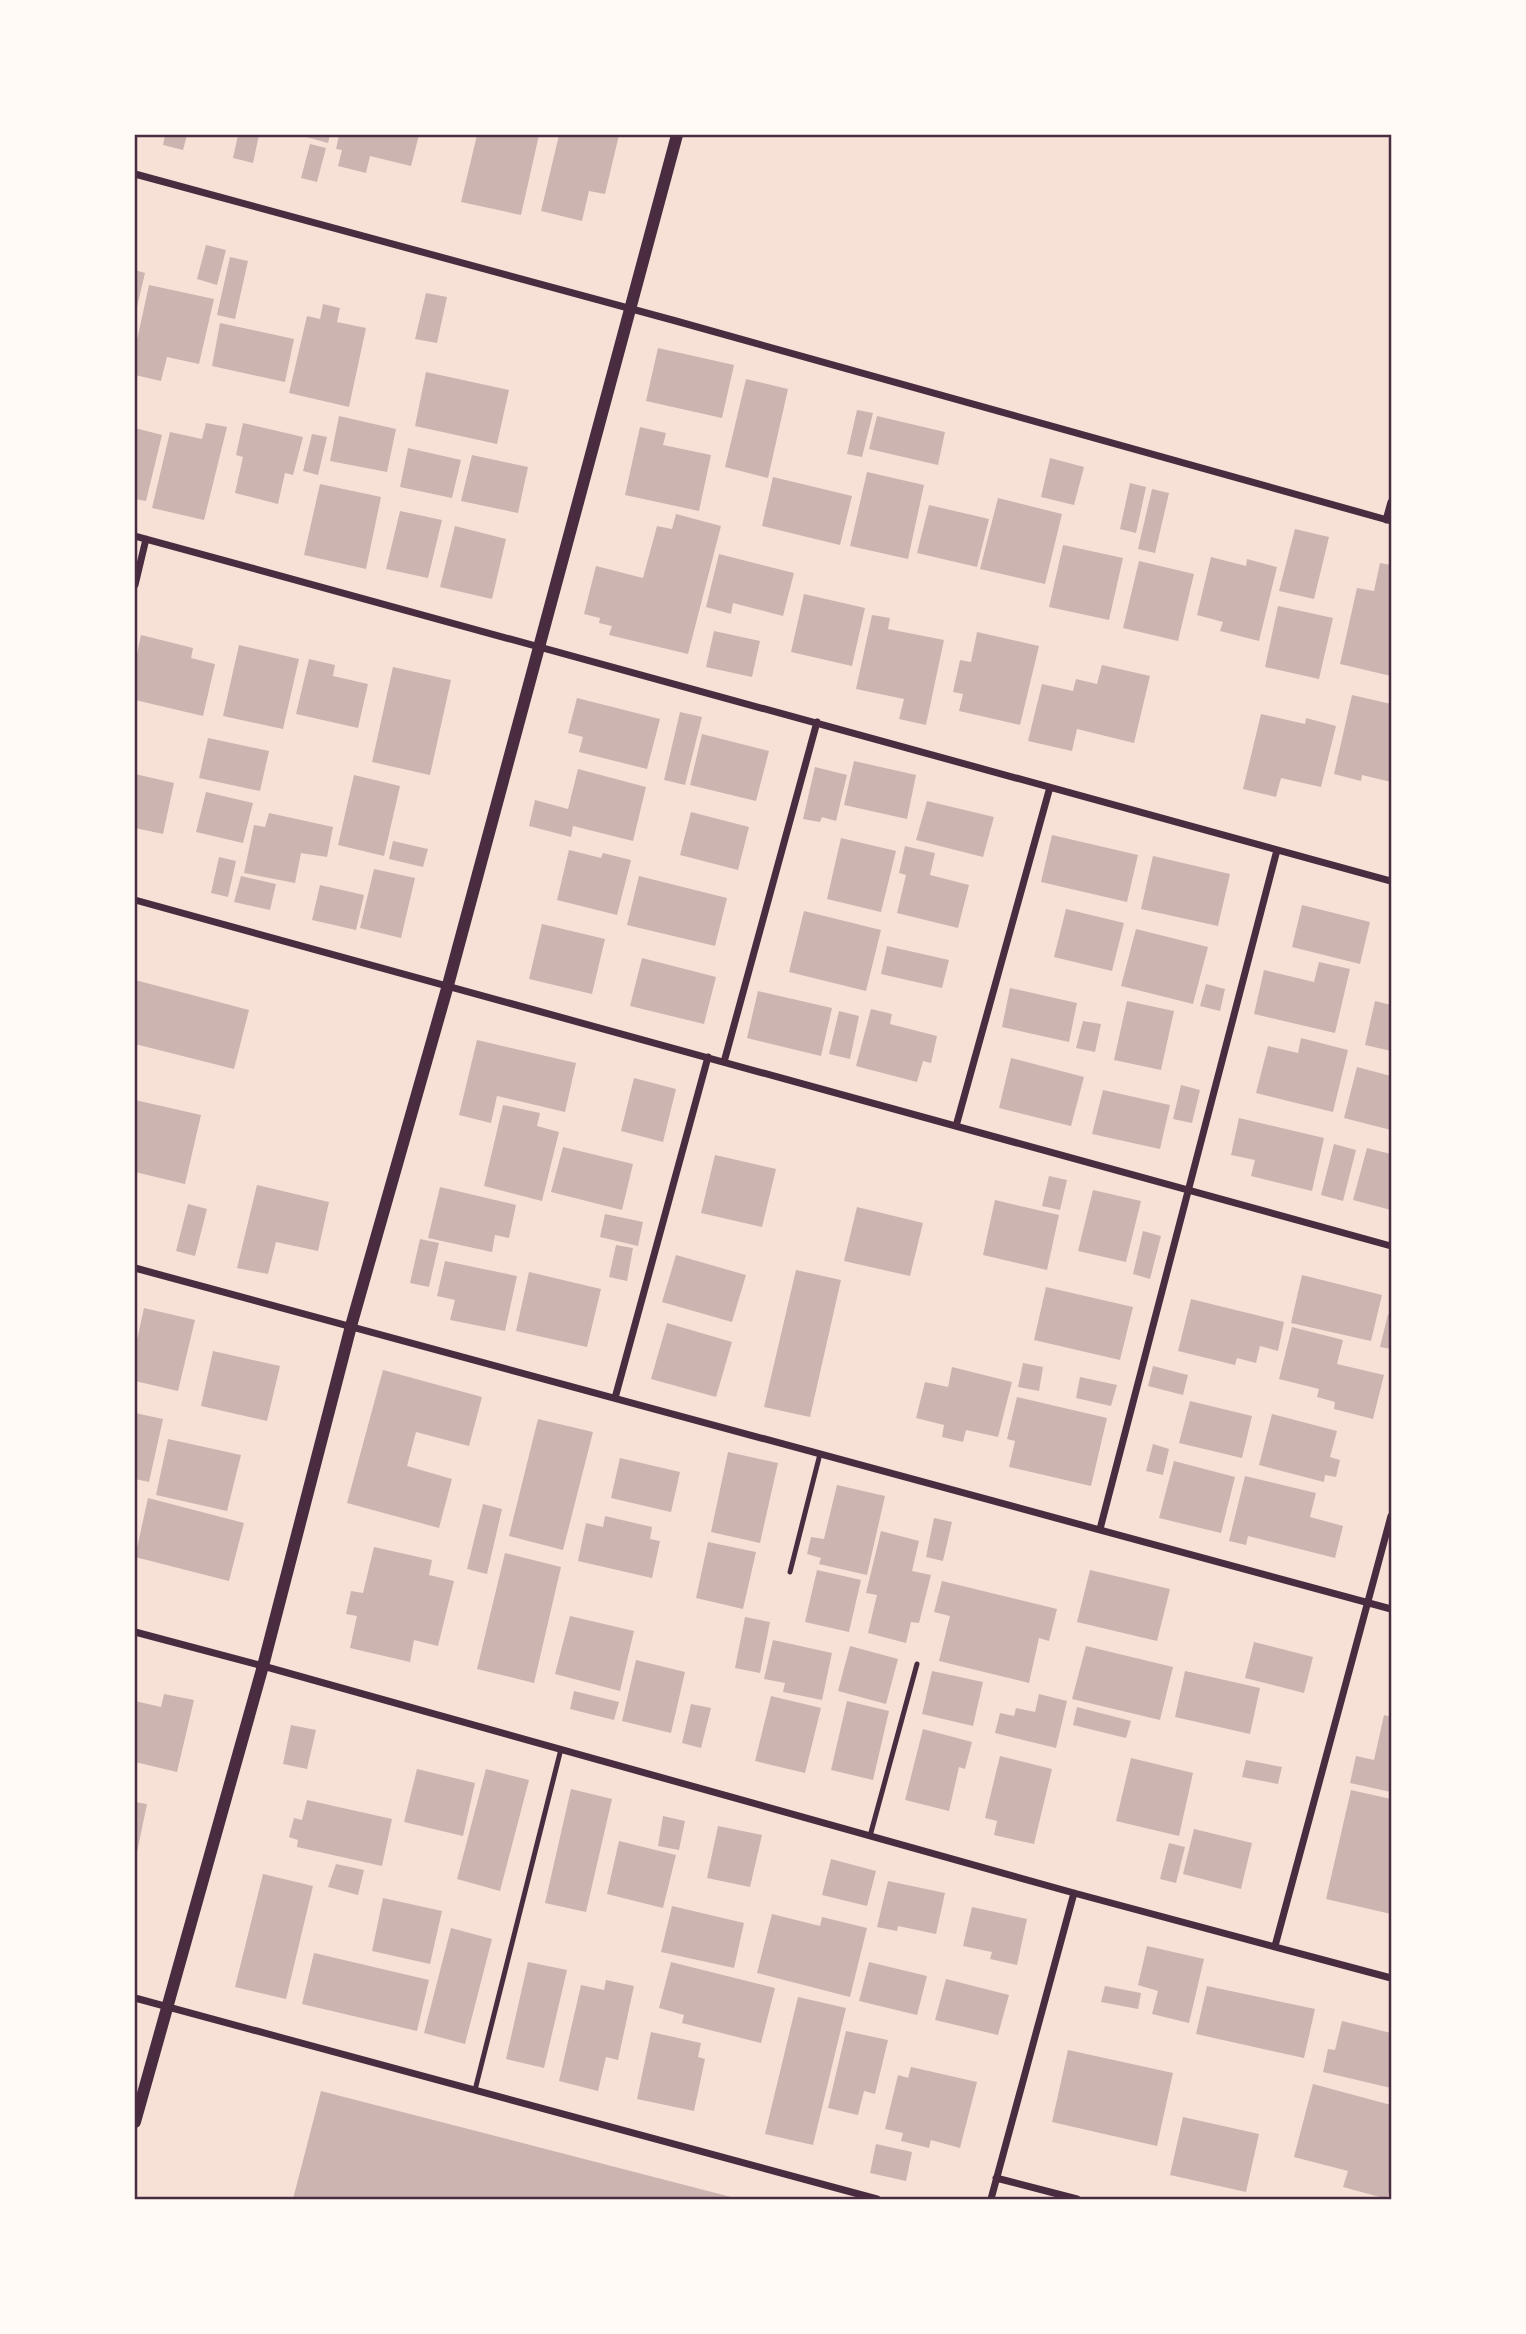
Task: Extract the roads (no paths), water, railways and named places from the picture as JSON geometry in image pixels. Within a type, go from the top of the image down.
[{"type":"street","points":[[135,2122],[262,1666],[351,1326],[448,985],[677,135]]},
{"type":"street","points":[[135,174],[629,308],[1389,521],[1391,502]]},
{"type":"street","points":[[135,536],[1391,881]]},
{"type":"street","points":[[135,585],[146,539]]},
{"type":"street","points":[[724,1062],[817,722]]},
{"type":"street","points":[[956,1126],[1050,787]]},
{"type":"street","points":[[1100,1529],[1277,850]]},
{"type":"street","points":[[135,900],[1391,1246]]},
{"type":"street","points":[[615,1398],[708,1057]]},
{"type":"street","points":[[135,1268],[1391,1609]]},
{"type":"street","points":[[1275,1946],[1391,1516]]},
{"type":"street","points":[[135,1632],[1074,1893],[1391,1978]]},
{"type":"street","points":[[991,2199],[1074,1893]]},
{"type":"street","points":[[135,1998],[877,2199]]},
{"type":"street","points":[[996,2178],[1077,2199]]},
{"type":"lane","points":[[790,1572],[820,1454]]},
{"type":"lane","points":[[870,1836],[917,1664]]},
{"type":"lane","points":[[475,2090],[561,1749]]}]
